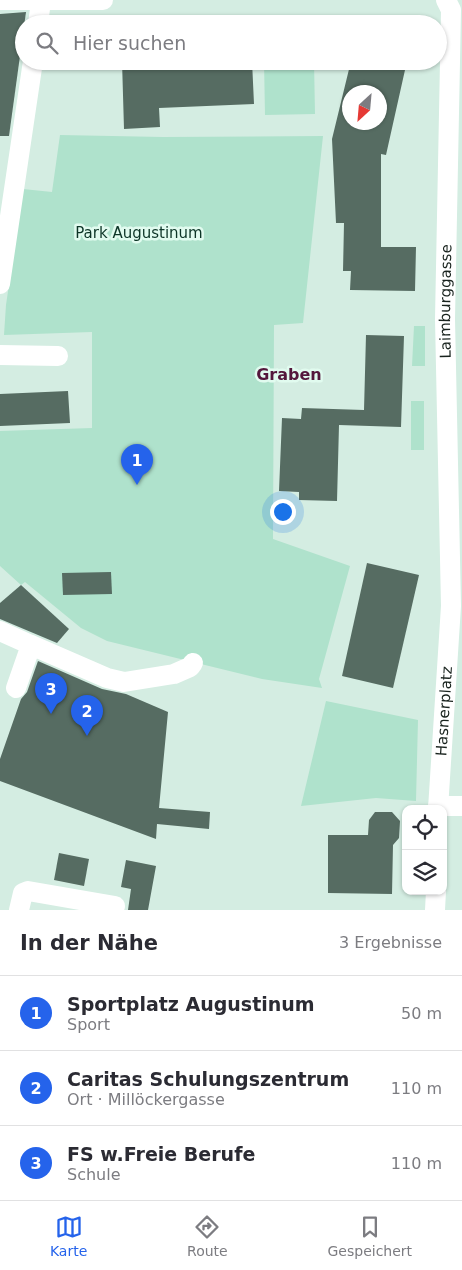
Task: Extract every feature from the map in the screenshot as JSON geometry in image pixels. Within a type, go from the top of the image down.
[{"type":"street","points":[[0,0],[103,0]]},
{"type":"street","name":"Laimburggasse","points":[[446,0],[451,10],[456,606]]},
{"type":"street","points":[[39,15],[41,1]]},
{"type":"street","points":[[0,284],[32,70]]},
{"type":"street","points":[[0,355],[58,356]]},
{"type":"street","name":"Hasnerplatz","points":[[438,805],[456,606]]},
{"type":"street","points":[[0,631],[107,678],[124,682],[174,674],[190,667],[193,663]]},
{"type":"street","points":[[16,688],[32,645]]},
{"type":"street","name":"Hasnerplatz","points":[[447,807],[462,806]]},
{"type":"street","points":[[19,910],[23,893],[28,891],[115,906]]},
{"type":"street","points":[[436,895],[436,910]]},
{"type":"green space","points":[[264,70],[314,70],[315,114],[265,115]]},
{"type":"green space","name":"Park Augustinum","points":[[60,135],[163,137],[323,136],[303,323],[274,325],[273,539],[350,566],[319,679],[322,688],[262,679],[107,641],[81,628],[25,582],[21,585],[0,566],[0,431],[92,428],[92,332],[4,335],[6,305],[23,189],[52,192]]},
{"type":"green space","points":[[414,326],[425,326],[425,366],[412,366]]},
{"type":"green space","points":[[411,401],[424,401],[424,450],[411,450]]},
{"type":"green space","points":[[326,701],[418,720],[416,801],[376,798],[301,806]]},
{"type":"building","points":[[26,12],[26,15],[15,15],[15,70],[18,70],[9,136],[0,136],[0,14]]},
{"type":"building","points":[[122,70],[252,70],[254,104],[159,108],[160,127],[124,129]]},
{"type":"building","points":[[349,70],[405,70],[386,155],[381,154],[381,247],[416,247],[415,291],[350,290],[351,271],[343,271],[344,223],[336,223],[332,139],[342,98],[342,130],[387,130],[387,85],[345,85]]},
{"type":"building","points":[[366,335],[404,336],[401,427],[339,425],[337,501],[299,500],[299,492],[279,491],[282,418],[301,419],[302,408],[364,410]]},
{"type":"building","points":[[68,391],[70,423],[0,426],[0,394]]},
{"type":"building","points":[[367,563],[419,575],[393,688],[342,676]]},
{"type":"building","points":[[111,572],[112,594],[63,595],[62,573]]},
{"type":"building","points":[[21,585],[69,629],[57,643],[0,619],[0,603]]},
{"type":"building","points":[[38,661],[102,689],[126,694],[168,712],[159,808],[210,812],[209,829],[157,824],[156,839],[0,781],[0,759],[21,699],[27,692]]},
{"type":"building","points":[[375,812],[392,812],[400,821],[399,838],[393,845],[392,894],[328,893],[328,835],[368,835],[369,820]]},
{"type":"building","points":[[59,853],[89,859],[84,886],[54,880]]},
{"type":"building","points":[[126,860],[156,866],[148,910],[128,910],[131,889],[121,887]]},
{"type":"place","name":"Sportplatz Augustinum","points":[[137,485]]},
{"type":"place","name":"FS w.Freie Berufe","points":[[51,714]]},
{"type":"place","name":"Caritas Schulungszentrum","points":[[87,736]]},
{"type":"district","name":"Graben","points":[[289,374]]}]
